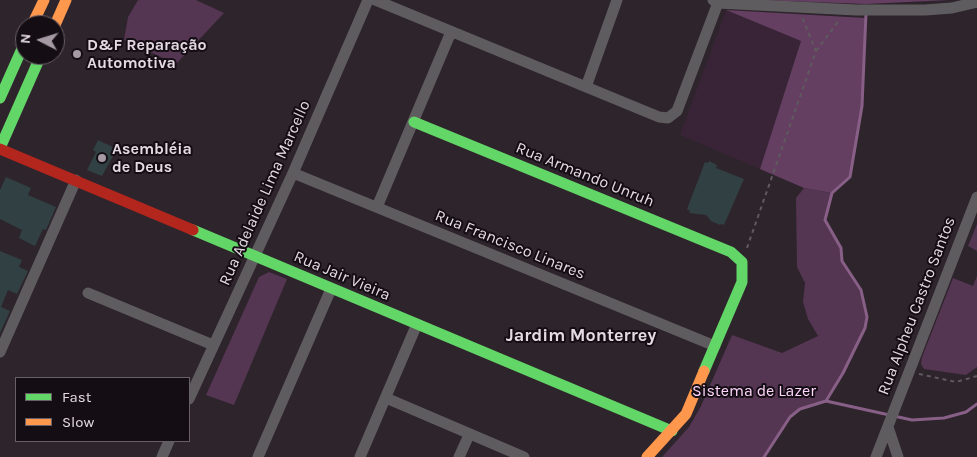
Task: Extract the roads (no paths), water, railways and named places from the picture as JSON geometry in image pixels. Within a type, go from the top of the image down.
[{"type":"street","points":[[37,15],[44,0]]},
{"type":"street","points":[[59,15],[66,0]]},
{"type":"street","name":"Rua Adelaide Lima Marcello","points":[[190,397],[293,173],[368,0]]},
{"type":"street","points":[[375,0],[659,117],[668,118],[674,114],[717,1],[852,10],[952,8],[977,2]]},
{"type":"street","points":[[586,87],[616,0]]},
{"type":"street","points":[[376,207],[451,32]]},
{"type":"street","points":[[0,98],[15,64]]},
{"type":"street","points":[[0,148],[37,65]]},
{"type":"street","name":"Rua Armando Unruh","points":[[414,122],[731,252],[742,262],[742,282],[714,346]]},
{"type":"street","name":"Rua Jair Vieira","points":[[0,148],[672,431]]},
{"type":"street","name":"Rua Francisco Linares","points":[[293,173],[714,346]]},
{"type":"street","points":[[0,352],[76,180]]},
{"type":"street","name":"Rua Alpheu Castro Santos","points":[[876,457],[977,197]]},
{"type":"street","points":[[258,457],[331,289]]},
{"type":"street","points":[[88,294],[214,346]]},
{"type":"street","points":[[360,457],[417,324]]},
{"type":"street","points":[[647,457],[686,414],[714,346]]},
{"type":"street","points":[[386,398],[524,457]]},
{"type":"street","points":[[889,426],[898,457]]},
{"type":"street","points":[[459,457],[469,434]]},
{"type":"street","points":[[162,457],[169,442]]},
{"type":"waterway","points":[[826,401],[843,373],[865,328],[867,317],[861,290],[842,261],[841,248],[825,220],[832,193],[850,177],[862,106],[866,13]]},
{"type":"waterway","points":[[764,457],[790,417],[800,409],[826,401],[912,420],[944,418],[966,412],[977,404]]},
{"type":"place","name":"D&F Reparação Automotiva","points":[[77,54]]},
{"type":"place","name":"Asembléia de Deus","points":[[102,158]]},
{"type":"district","name":"Jardim Monterrey","points":[[581,336]]},
{"type":"park label","name":"Sistema de Lazer","points":[[754,391]]}]
